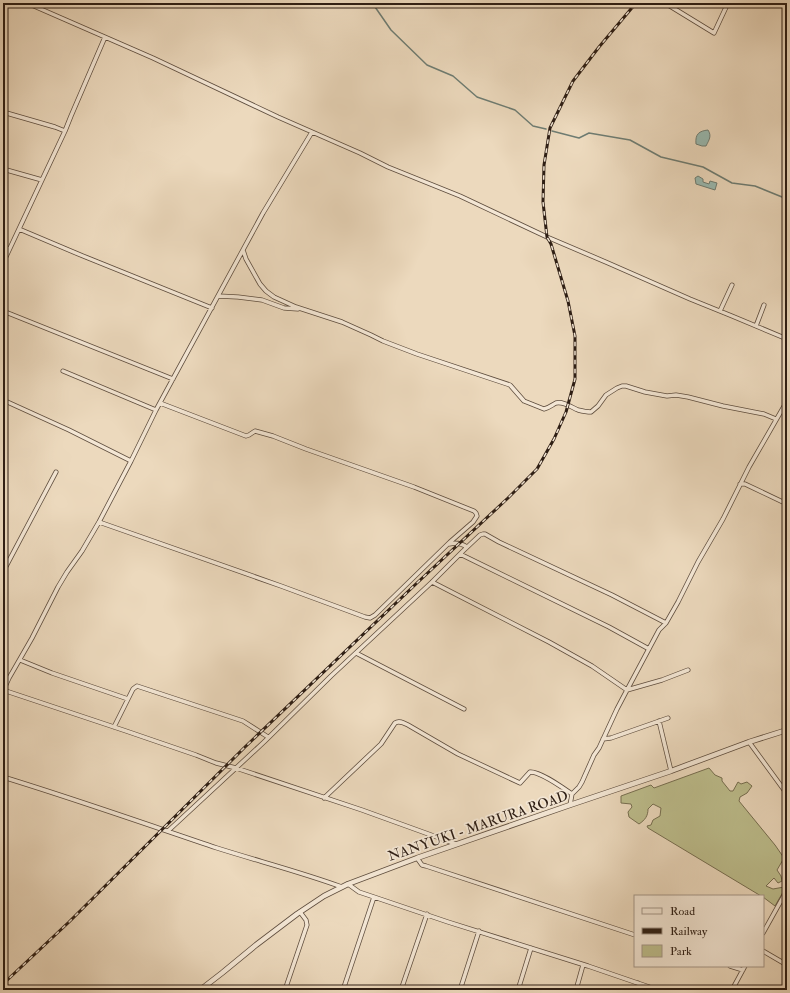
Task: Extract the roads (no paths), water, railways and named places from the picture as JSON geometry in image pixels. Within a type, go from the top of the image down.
[{"type":"street","points":[[27,3],[166,64],[388,167],[460,196],[547,237],[787,339]]},
{"type":"street","points":[[665,3],[714,33],[728,3]]},
{"type":"street","points":[[3,263],[65,131],[70,116],[105,37]]},
{"type":"street","points":[[3,112],[65,131]]},
{"type":"street","points":[[312,132],[263,213],[156,410],[99,522],[58,587],[3,690],[216,763],[236,768],[374,814],[458,845]]},
{"type":"street","points":[[3,169],[42,180]]},
{"type":"street","points":[[19,229],[212,308]]},
{"type":"street","points":[[3,246],[10,249]]},
{"type":"street","points":[[243,250],[246,259],[260,284],[274,297],[296,307],[342,322],[383,341],[422,356],[510,385],[524,401],[544,409],[562,403],[577,410],[591,412],[598,406],[606,395],[617,388],[626,386],[645,392],[667,396],[676,395],[688,397],[764,414],[776,419]]},
{"type":"street","points":[[720,311],[732,285]]},
{"type":"street","points":[[218,296],[262,300],[284,308],[303,309]]},
{"type":"street","points":[[756,326],[764,305]]},
{"type":"street","points":[[3,311],[173,379]]},
{"type":"street","points":[[63,371],[156,410]]},
{"type":"street","points":[[3,400],[69,430],[131,461]]},
{"type":"street","points":[[570,805],[572,794],[582,782],[594,755],[659,630],[666,623],[723,519],[749,467],[787,401]]},
{"type":"street","points":[[99,522],[370,618],[375,615],[477,516],[476,513],[464,507],[419,489],[306,449],[274,436],[255,431],[248,435],[244,435],[186,412],[160,404]]},
{"type":"street","points":[[3,572],[56,472]]},
{"type":"street","points":[[740,484],[745,484],[787,504]]},
{"type":"street","points":[[168,831],[480,535],[485,534],[666,623]]},
{"type":"street","points":[[447,544],[453,542],[460,543],[467,547]]},
{"type":"street","points":[[460,554],[609,627],[649,649]]},
{"type":"street","points":[[432,582],[549,642],[585,662],[627,690],[662,680],[688,670]]},
{"type":"street","points":[[356,653],[464,709]]},
{"type":"street","points":[[20,660],[52,673],[128,699]]},
{"type":"street","points":[[114,727],[135,687],[141,686],[244,721],[268,737]]},
{"type":"street","points":[[603,739],[611,738],[668,718]]},
{"type":"street","points":[[658,721],[671,771]]},
{"type":"street","points":[[324,798],[381,744],[397,722],[403,723],[458,754],[520,783],[530,772],[535,772],[572,794]]},
{"type":"street","name":"NANYUKI - MARURA ROAD","points":[[200,990],[256,944],[300,912],[324,896],[348,884],[417,858],[787,730]]},
{"type":"street","points":[[749,742],[787,794]]},
{"type":"street","points":[[3,777],[217,848],[300,872],[342,887]]},
{"type":"street","points":[[417,858],[422,865],[634,935]]},
{"type":"street","points":[[348,884],[359,892],[658,990]]},
{"type":"street","points":[[764,930],[787,890]]},
{"type":"street","points":[[343,990],[374,897]]},
{"type":"street","points":[[286,990],[306,925],[306,920],[300,912]]},
{"type":"street","points":[[401,990],[427,914]]},
{"type":"street","points":[[460,990],[479,931]]},
{"type":"street","points":[[518,990],[531,948]]},
{"type":"street","points":[[764,952],[787,965]]},
{"type":"street","points":[[576,990],[583,965]]},
{"type":"street","points":[[733,967],[743,970]]},
{"type":"street","points":[[732,990],[744,967]]},
{"type":"street","points":[[636,990],[638,983]]},
{"type":"water","points":[[708,130],[710,136],[706,146],[696,144],[697,135],[702,131]]},
{"type":"water","points":[[698,176],[703,179],[703,182],[709,184],[710,181],[717,183],[715,190],[696,184],[695,178]]},
{"type":"waterway","points":[[370,3],[373,4],[391,30],[427,65],[453,76],[477,97],[515,110],[533,126],[546,129]]},
{"type":"waterway","points":[[552,131],[579,138],[589,133],[630,140],[661,157],[703,167],[732,183],[755,186],[787,199]]},
{"type":"railway","points":[[3,984],[69,922],[245,747],[537,469],[554,439],[566,412],[575,379],[575,336],[568,301],[551,244],[547,237],[543,202],[544,165],[550,128],[573,81],[636,3]]}]
